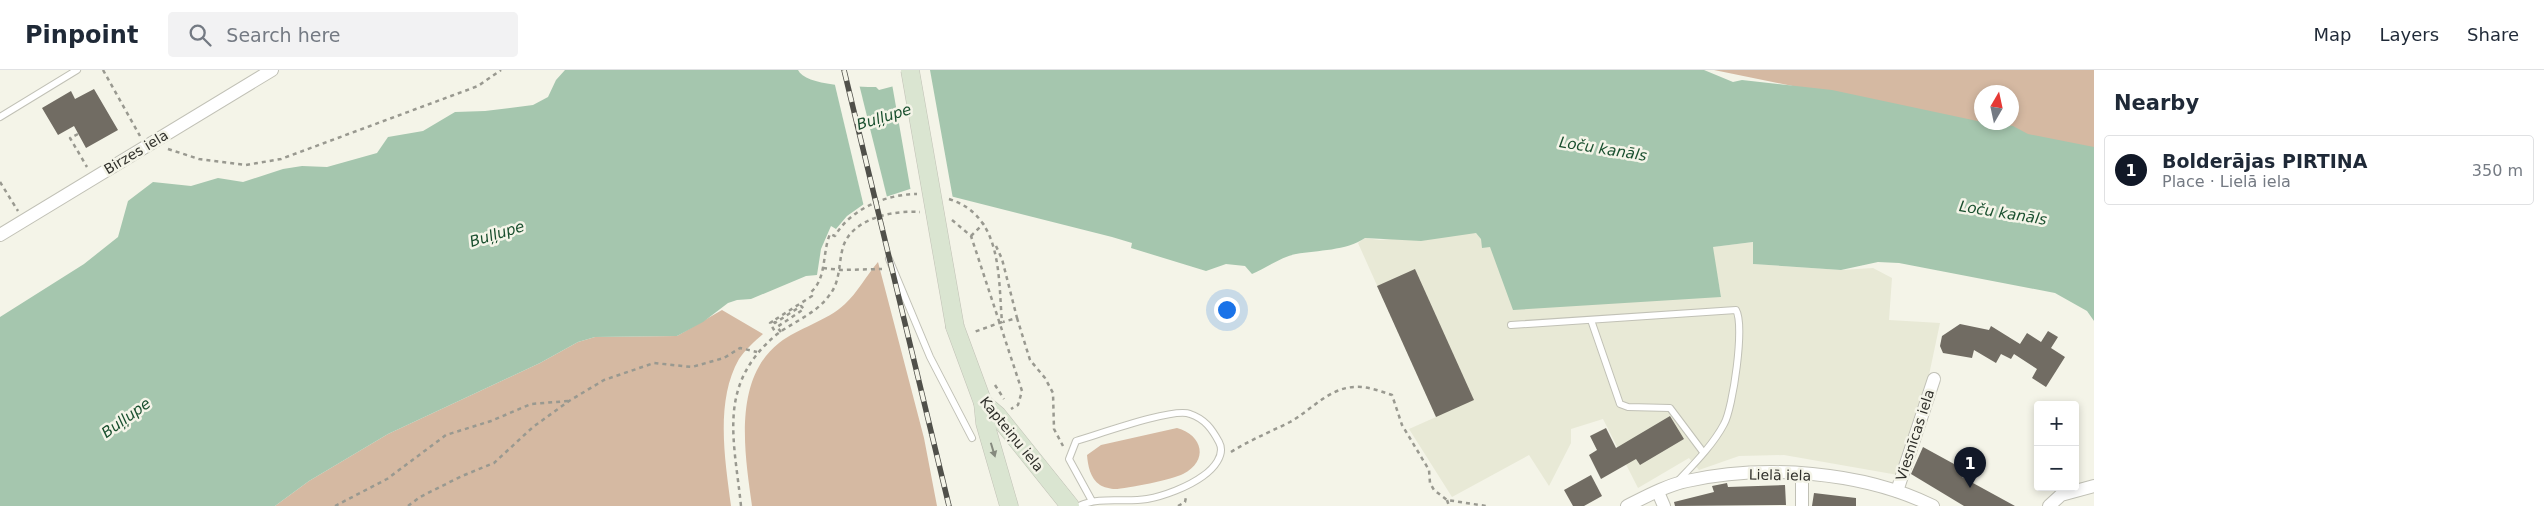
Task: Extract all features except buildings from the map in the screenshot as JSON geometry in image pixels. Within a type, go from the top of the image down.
[{"type":"street","name":"Birzes iela","points":[[0,235],[272,70]]},
{"type":"street","name":"Kapteiņu iela","points":[[910,70],[955,327],[983,403],[997,415],[1070,506]]},
{"type":"street","name":"Viesnīcas iela","points":[[1897,491],[1934,380]]},
{"type":"street","points":[[983,403],[985,423],[1009,506]]},
{"type":"street","name":"Lielā iela","points":[[1627,506],[1685,481],[1776,473],[1802,474],[1866,482],[1897,491],[1934,506]]},
{"type":"street","points":[[1802,474],[1802,506]]},
{"type":"street","points":[[2049,506],[2061,495],[2094,486]]},
{"type":"street","points":[[1658,492],[1664,506]]},
{"type":"lane","points":[[0,117],[77,70]]},
{"type":"lane","points":[[890,259],[930,357],[972,438]]},
{"type":"lane","points":[[1511,325],[1736,310],[1739,315],[1739,352],[1725,423],[1673,486]]},
{"type":"lane","points":[[1591,320],[1620,404],[1628,407],[1670,408],[1703,452]]},
{"type":"lane","points":[[1079,506],[1092,501],[1147,499],[1188,485],[1204,476],[1219,460],[1220,445],[1210,426],[1189,413],[1170,414],[1076,440],[1069,458],[1092,501]]},
{"type":"path","points":[[103,70],[150,144],[165,147],[199,159],[246,165],[281,159],[478,86],[501,70]]},
{"type":"path","points":[[78,134],[70,138],[89,171]]},
{"type":"path","points":[[0,182],[24,221]]},
{"type":"path","points":[[741,506],[734,442],[734,404],[738,385],[757,352],[828,298],[836,286],[841,270],[843,248],[849,235],[859,226],[887,215],[911,211],[927,212]]},
{"type":"path","points":[[946,217],[971,236],[1001,323],[1022,391],[1018,406],[1011,409]]},
{"type":"path","points":[[971,236],[984,223]]},
{"type":"path","points":[[994,242],[1002,258],[1030,360],[1045,378],[1053,393],[1054,429],[1069,458]]},
{"type":"path","points":[[823,268],[841,270],[884,269]]},
{"type":"path","points":[[973,332],[1017,318]]},
{"type":"path","points":[[773,321],[770,323],[777,335]]},
{"type":"path","points":[[408,506],[462,476],[494,463],[533,427],[569,401],[604,380],[654,363],[692,367],[724,358],[740,348],[757,352]]},
{"type":"path","points":[[1219,460],[1258,436],[1291,421],[1331,394],[1353,386],[1373,389],[1392,395],[1402,425],[1430,470],[1430,483],[1434,490],[1447,500],[1486,506]]},
{"type":"path","points":[[334,506],[387,479],[446,435],[491,421],[531,404],[569,401]]},
{"type":"path","points":[[1447,500],[1449,506]]},
{"type":"shaded area","points":[[1714,70],[2094,70],[2094,158],[1984,130],[2019,130],[2019,85],[1974,85],[1974,127],[1890,106]]},
{"type":"shaded area","points":[[1476,233],[1490,246],[1721,296],[1712,247],[1754,242],[1753,264],[1841,270],[1873,268],[1892,278],[1889,320],[1940,323],[1929,375],[1898,475],[1784,455],[1739,456],[1699,470],[1689,458],[1638,488],[1603,419],[1571,429],[1571,443],[1549,486],[1529,455],[1452,497],[1409,429],[1436,417],[1358,243],[1365,238],[1380,240]]},
{"type":"shaded area","points":[[878,262],[924,438],[937,506],[752,506],[745,442],[745,419],[748,397],[754,377],[764,359],[779,343],[830,315],[845,304],[854,295]]},
{"type":"shaded area","points":[[722,310],[763,334],[739,359],[727,393],[724,431],[726,470],[731,506],[275,506],[309,481],[388,434],[540,363],[578,342],[595,337],[677,336]]},
{"type":"shaded area","points":[[1177,428],[1193,436],[1200,449],[1197,462],[1183,474],[1150,483],[1115,489],[1100,485],[1092,475],[1087,455],[1101,445]]},
{"type":"water","points":[[565,70],[798,70],[803,75],[821,82],[846,86],[876,87],[879,90],[898,85],[902,70],[1704,70],[1733,82],[1742,80],[1832,90],[1974,120],[1974,130],[2019,129],[2028,134],[2094,147],[2094,321],[2087,311],[2055,293],[1899,263],[1878,262],[1841,270],[1753,264],[1753,242],[1713,247],[1721,297],[1513,310],[1490,247],[1482,248],[1481,239],[1476,233],[1421,241],[1365,238],[1341,248],[1290,255],[1252,274],[1245,266],[1226,264],[1206,271],[1131,248],[1132,243],[1112,237],[946,195],[910,189],[864,204],[847,216],[836,229],[831,226],[821,249],[817,275],[806,276],[751,299],[728,303],[703,322],[677,336],[595,337],[578,342],[540,363],[388,434],[309,481],[275,506],[0,506],[0,317],[84,264],[118,237],[128,201],[153,182],[191,186],[218,178],[243,182],[283,169],[302,166],[327,167],[377,153],[388,137],[423,131],[455,112],[485,111],[533,105],[548,97],[556,80]]},
{"type":"pier","points":[[898,70],[930,70],[953,199],[911,192],[892,84],[899,79]]},
{"type":"pier","points":[[834,81],[859,84],[887,197],[864,207]]},
{"type":"railway","points":[[844,70],[949,506]]},
{"type":"place","name":"Bolderājas PIRTIŅA","points":[[1970,488]]},
{"type":"water label","name":"Buļļupe","points":[[884,117]]},
{"type":"water label","name":"Loču kanāls","points":[[1603,149]]},
{"type":"water label","name":"Loču kanāls","points":[[2003,213]]},
{"type":"water label","name":"Buļļupe","points":[[497,234]]},
{"type":"water label","name":"Buļļupe","points":[[126,418]]}]
